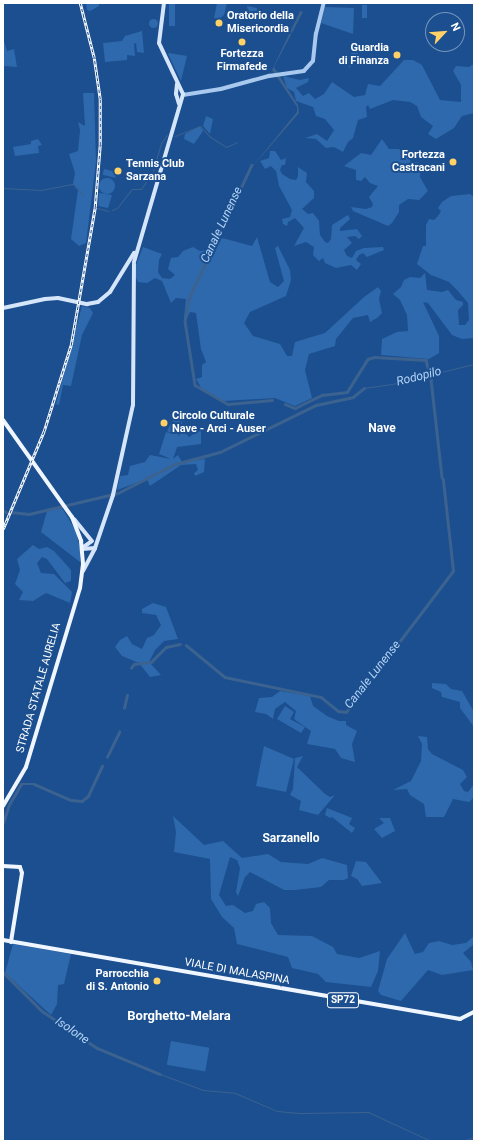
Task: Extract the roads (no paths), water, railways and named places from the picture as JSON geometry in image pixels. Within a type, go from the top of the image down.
[{"type":"main road","points":[[122,273],[131,262],[138,247],[180,106],[180,94],[176,79],[158,38],[164,3]]},
{"type":"main road","points":[[3,308],[58,298],[93,304],[106,296],[131,262]]},
{"type":"main road","points":[[131,262],[133,273]]},
{"type":"main road","points":[[126,269],[129,268],[133,273]]},
{"type":"main road","name":"STRADA STATALE AURELIA","points":[[3,806],[26,767],[83,571],[95,548],[113,494],[134,398],[133,273]]},
{"type":"main road","name":"STRADA STATALE AURELIA","points":[[3,420],[64,503],[72,517],[82,549],[83,571]]},
{"type":"main road","points":[[72,517],[92,541]]},
{"type":"main road","points":[[82,549],[99,536]]},
{"type":"main road","points":[[82,549],[95,548]]},
{"type":"main road","points":[[3,866],[20,868],[22,873],[11,942]]},
{"type":"main road","name":"SP72","points":[[3,940],[11,942]]},
{"type":"main road","name":"VIALE DI MALASPINA","points":[[11,942],[460,1019],[474,1012]]},
{"type":"street","points":[[180,94],[221,90],[273,75],[296,73],[309,67],[315,52],[316,34],[324,3]]},
{"type":"waterway","points":[[175,136],[200,126],[209,136],[226,147],[237,142]]},
{"type":"waterway","points":[[112,210],[117,208],[132,189],[141,189],[153,171],[161,143],[167,135]]},
{"type":"waterway","name":"Canale Lunense","points":[[252,165],[189,299],[185,321],[195,385],[228,404],[272,400]]},
{"type":"waterway","points":[[3,188],[41,190],[73,184],[83,195]]},
{"type":"waterway","points":[[97,208],[109,211]]},
{"type":"waterway","name":"Canale Lunense","points":[[285,404],[295,408],[322,395],[347,392],[368,359],[374,357],[426,360],[431,379],[442,477]]},
{"type":"waterway","name":"Rodopilo","points":[[364,388],[392,384],[474,364]]},
{"type":"waterway","points":[[11,512],[29,514],[118,493],[175,464],[220,452],[316,405],[353,397],[364,388]]},
{"type":"waterway","name":"Canale Lunense","points":[[186,645],[225,677],[321,697],[338,711],[346,712],[453,571],[443,480]]},
{"type":"waterway","name":"Canale Lunense","points":[[131,668],[134,664],[151,662],[166,647],[180,644]]},
{"type":"waterway","name":"Canale Lunense","points":[[124,708],[127,695]]},
{"type":"waterway","name":"Canale Lunense","points":[[107,757],[119,732]]},
{"type":"waterway","name":"Canale Lunense","points":[[3,823],[9,805],[21,784],[34,784],[71,800],[82,801],[88,796],[102,766]]},
{"type":"waterway","name":"Isolone","points":[[3,972],[42,1011],[97,1048],[160,1074]]},
{"type":"waterway","points":[[160,1074],[203,1090],[235,1093],[277,1111],[302,1113],[368,1112],[431,1141]]},
{"type":"waterway","points":[[463,1141],[474,1137]]},
{"type":"railway","points":[[3,529],[44,431],[71,345],[95,207],[100,145],[100,99],[94,58],[80,3]]},
{"type":"place","name":"Oratorio della Misericordia","points":[[219,23]]},
{"type":"place","name":"Fortezza Firmafede","points":[[242,42]]},
{"type":"place","name":"Guardia di Finanza","points":[[397,55]]},
{"type":"place","name":"Fortezza Castracani","points":[[453,162]]},
{"type":"place","name":"Tennis Club Sarzana","points":[[118,171]]},
{"type":"place","name":"Circolo Culturale Nave - Arci - Auser","points":[[164,423]]},
{"type":"place","name":"Parrocchia di S. Antonio","points":[[157,981]]},
{"type":"district","name":"Nave","points":[[382,429]]},
{"type":"district","name":"Sarzanello","points":[[291,839]]},
{"type":"district","name":"Borghetto-Melara","points":[[179,1016]]}]
